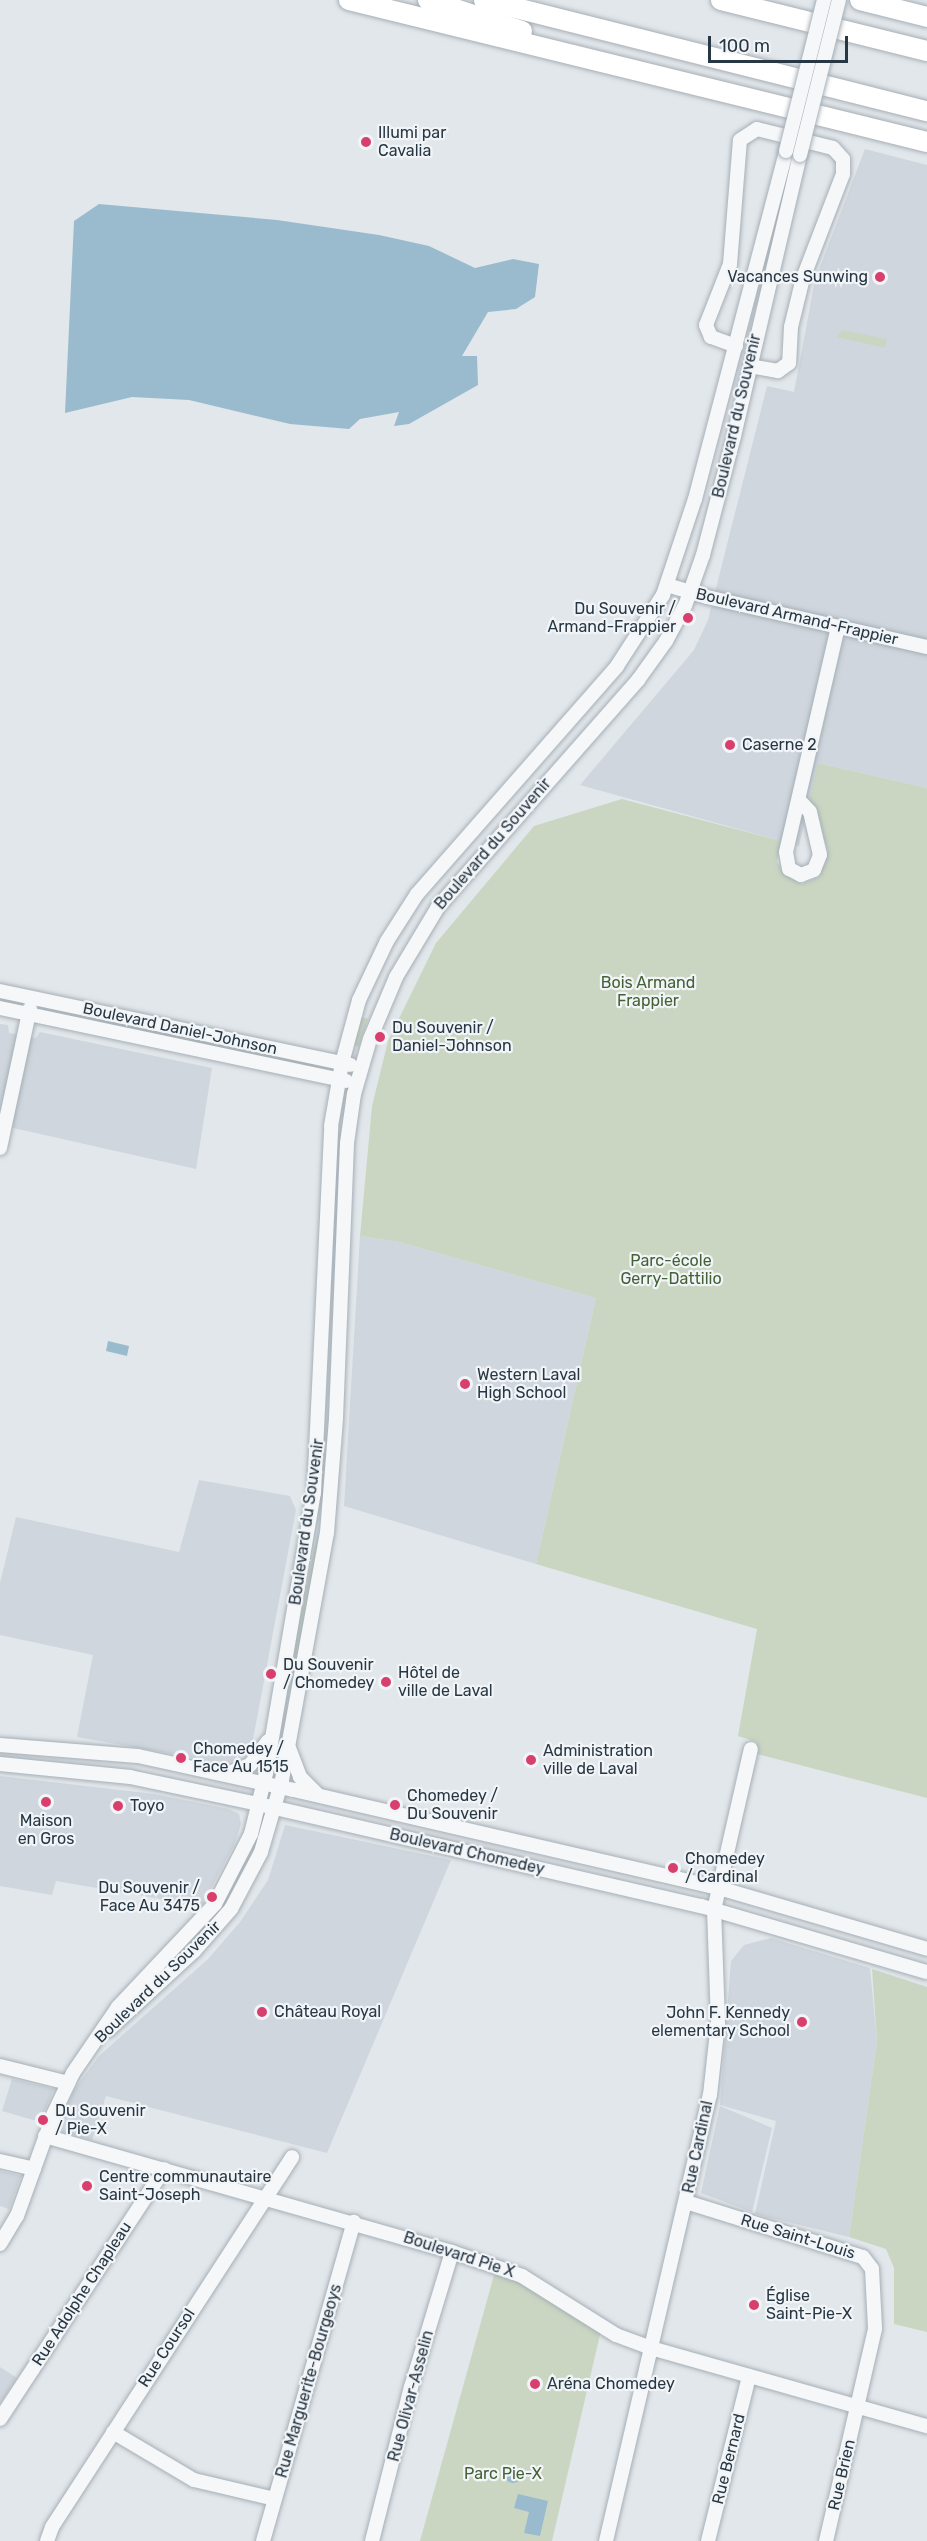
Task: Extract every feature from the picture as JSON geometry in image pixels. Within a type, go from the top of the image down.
[{"type":"highway","points":[[349,0],[927,142]]},
{"type":"highway","points":[[428,0],[592,58]]},
{"type":"highway","points":[[484,0],[927,111]]},
{"type":"highway","points":[[722,0],[927,51]]},
{"type":"highway","points":[[860,0],[927,17]]},
{"type":"street","name":"Boulevard du Souvenir","points":[[90,2048],[118,2007],[220,1897],[245,1851],[258,1804],[314,1490],[328,1165],[338,1080],[368,978],[408,907],[438,867],[625,656],[668,585],[695,499],[736,346],[824,0]]},
{"type":"street","name":"Boulevard du Souvenir","points":[[90,2048],[226,1917],[257,1861],[275,1808],[289,1746],[327,1533],[336,1418],[345,1164],[361,1067],[396,977],[430,919],[481,855],[638,680],[666,641],[690,593],[704,555],[839,0]]},
{"type":"street","points":[[736,346],[711,337],[706,325],[731,258],[740,140],[757,129],[833,148],[843,159],[843,174],[805,272],[791,327],[789,363],[778,371],[750,366]]},
{"type":"street","name":"Boulevard Armand-Frappier","points":[[668,585],[690,593],[927,647]]},
{"type":"street","points":[[799,800],[810,812],[820,855],[814,870],[801,875],[789,869],[786,858],[799,800],[838,627]]},
{"type":"street","name":"Boulevard Daniel-Johnson","points":[[0,991],[361,1067]]},
{"type":"street","points":[[0,1148],[32,997]]},
{"type":"street","name":"Boulevard Daniel-Johnson","points":[[0,1008],[357,1083]]},
{"type":"street","points":[[224,1775],[250,1765],[272,1735]]},
{"type":"street","name":"Boulevard Chomedey","points":[[0,1745],[124,1754],[280,1787],[719,1888],[927,1949]]},
{"type":"street","points":[[289,1746],[300,1777],[320,1796]]},
{"type":"street","name":"Rue Cardinal","points":[[606,2541],[654,2349],[717,2050],[714,1910],[752,1749]]},
{"type":"street","name":"Boulevard Chomedey","points":[[0,1764],[130,1777],[258,1804],[714,1910],[927,1971]]},
{"type":"street","points":[[0,2244],[17,2216],[45,2136],[68,2083],[90,2048]]},
{"type":"street","points":[[0,2066],[68,2083]]},
{"type":"street","name":"Boulevard Pie X","points":[[45,2136],[354,2222],[452,2252],[522,2276],[616,2335],[654,2349],[927,2426]]},
{"type":"street","name":"Rue Coursol","points":[[47,2541],[113,2432],[292,2157]]},
{"type":"street","points":[[0,2161],[34,2169]]},
{"type":"street","name":"Rue Adolphe Chapleau","points":[[0,2419],[164,2169]]},
{"type":"street","name":"Rue Saint-Louis","points":[[686,2202],[863,2257],[872,2270],[876,2285],[875,2329],[858,2408]]},
{"type":"street","name":"Rue Marguerite-Bourgeoys","points":[[263,2541],[354,2222]]},
{"type":"street","name":"Rue Olivar-Asselin","points":[[372,2541],[411,2387],[452,2252]]},
{"type":"street","name":"Rue Bernard","points":[[708,2541],[749,2376]]},
{"type":"street","name":"Rue Brien","points":[[826,2541],[858,2408]]},
{"type":"street","points":[[113,2432],[194,2480],[275,2499]]},
{"type":"shaded area","points":[[865,149],[927,165],[927,788],[818,763],[799,846],[580,785],[694,650],[708,620],[767,386],[794,392],[815,280]]},
{"type":"shaded area","points":[[0,1024],[8,1025],[9,1033],[36,1038],[40,1032],[212,1068],[196,1169],[0,1125]]},
{"type":"shaded area","name":"Western Laval High School","points":[[360,1236],[399,1242],[596,1298],[536,1564],[344,1506]]},
{"type":"shaded area","points":[[199,1480],[290,1496],[296,1510],[251,1750],[230,1762],[213,1761],[77,1737],[93,1655],[0,1635],[0,1583],[16,1517],[179,1552]]},
{"type":"shaded area","points":[[0,1776],[154,1794],[229,1809],[239,1814],[241,1824],[235,1843],[202,1906],[56,1881],[52,1895],[0,1886]]},
{"type":"shaded area","points":[[285,1825],[451,1860],[327,2153],[106,2096],[92,2140],[59,2131],[57,2126],[76,2087],[99,2056],[208,1959],[240,1922],[268,1880]]},
{"type":"shaded area","name":"John F. Kennedy elementary School","points":[[771,1938],[870,1968],[877,2041],[849,2237],[755,2214],[776,2121],[720,2105],[731,1961],[744,1945]]},
{"type":"shaded area","points":[[12,2079],[54,2089],[40,2122],[2,2111]]},
{"type":"shaded area","points":[[720,2106],[772,2128],[752,2212],[701,2193]]},
{"type":"shaded area","points":[[0,2171],[21,2176],[9,2209],[0,2206]]},
{"type":"shaded area","points":[[0,2367],[17,2378],[0,2403]]},
{"type":"green space","points":[[842,330],[887,339],[885,348],[837,337]]},
{"type":"green space","name":"Bois Armand Frappier","points":[[818,763],[927,788],[927,1798],[757,1754],[757,1742],[738,1736],[757,1629],[536,1564],[596,1298],[399,1242],[360,1236],[372,1106],[388,1041],[436,943],[534,826],[622,799],[781,841],[777,862],[788,877],[802,884],[819,877],[828,850],[809,801]]},
{"type":"green space","points":[[361,1017],[368,1019],[359,1047],[353,1045]]},
{"type":"green space","points":[[90,1020],[133,1025],[319,1064],[318,1070]]},
{"type":"green space","points":[[318,1532],[316,1561],[290,1692],[296,1635]]},
{"type":"green space","points":[[872,1969],[927,1987],[927,2332],[894,2324],[894,2268],[886,2249],[849,2237],[877,2041]]},
{"type":"green space","name":"Parc Pie-X","points":[[496,2268],[602,2326],[552,2541],[420,2541]]},
{"type":"water","points":[[99,204],[277,220],[379,235],[429,246],[475,268],[513,259],[539,264],[535,297],[516,309],[488,312],[462,356],[477,356],[478,385],[409,424],[394,426],[399,412],[360,419],[349,429],[290,424],[189,400],[132,397],[65,413],[74,221]]},
{"type":"water","points":[[108,1341],[129,1346],[127,1356],[106,1351]]},
{"type":"water","points":[[513,2467],[521,2475],[513,2483],[505,2475]]},
{"type":"water","points":[[518,2494],[548,2501],[540,2536],[524,2533],[529,2512],[514,2508]]},
{"type":"place","name":"Illumi par Cavalia","points":[[366,142]]},
{"type":"place","name":"Vacances Sunwing","points":[[880,277]]},
{"type":"place","name":"Du Souvenir / Armand-Frappier","points":[[688,618]]},
{"type":"place","name":"Caserne 2","points":[[730,745]]},
{"type":"place","name":"Du Souvenir / Daniel-Johnson","points":[[380,1037]]},
{"type":"place","name":"Western Laval High School","points":[[465,1384]]},
{"type":"place","name":"Du Souvenir / Chomedey","points":[[271,1674]]},
{"type":"place","name":"Hôtel de ville de Laval","points":[[386,1682]]},
{"type":"place","name":"Chomedey / Face Au 1515","points":[[181,1758]]},
{"type":"place","name":"Administration ville de Laval","points":[[531,1760]]},
{"type":"place","name":"Maison en Gros","points":[[46,1802]]},
{"type":"place","name":"Chomedey / Du Souvenir","points":[[395,1805]]},
{"type":"place","name":"Toyo","points":[[118,1806]]},
{"type":"place","name":"Chomedey / Cardinal","points":[[673,1868]]},
{"type":"place","name":"Du Souvenir / Face Au 3475","points":[[212,1897]]},
{"type":"place","name":"Château Royal","points":[[262,2012]]},
{"type":"place","name":"John F. Kennedy elementary School","points":[[802,2022]]},
{"type":"place","name":"Du Souvenir / Pie-X","points":[[43,2120]]},
{"type":"place","name":"Centre communautaire Saint-Joseph","points":[[87,2186]]},
{"type":"place","name":"Église Saint-Pie-X","points":[[754,2305]]},
{"type":"place","name":"Aréna Chomedey","points":[[535,2384]]},
{"type":"park label","name":"Parc-école Gerry-Dattilio","points":[[671,1270]]}]
